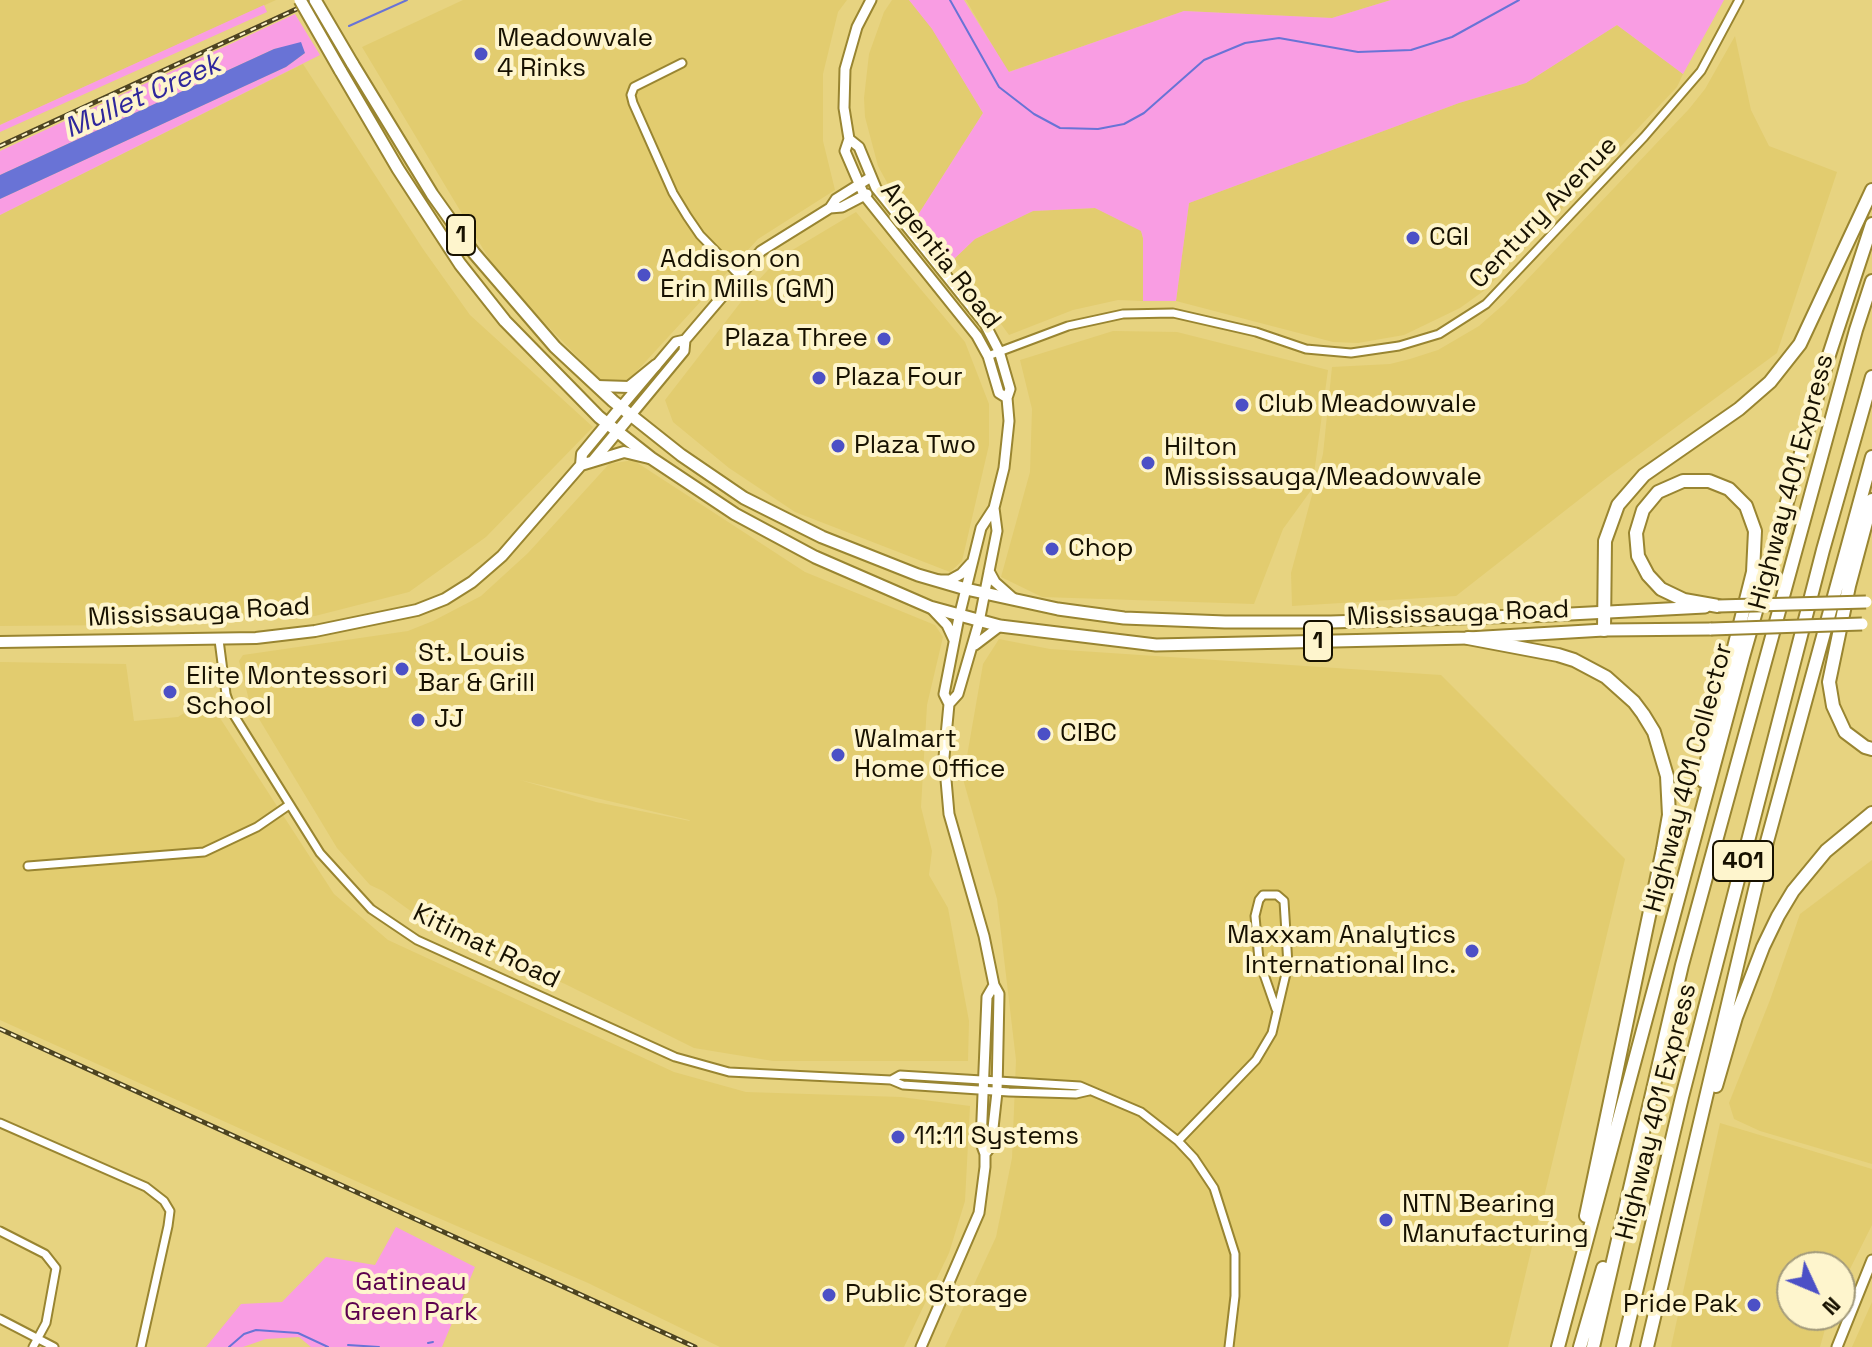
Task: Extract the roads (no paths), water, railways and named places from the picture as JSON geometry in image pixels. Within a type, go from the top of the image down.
[{"type":"highway","points":[[1604,630],[1605,541],[1618,505],[1644,475],[1739,409],[1770,382],[1800,344],[1872,190]]},
{"type":"highway","name":"Highway 401 Collector","points":[[1556,1347],[1819,388],[1872,224]]},
{"type":"highway","name":"Highway 401 Express","points":[[1593,1347],[1639,1146],[1719,829],[1872,281]]},
{"type":"highway","name":"Highway 401 Express","points":[[1623,1347],[1682,1097],[1823,550],[1872,377]]},
{"type":"highway","name":"401","points":[[1647,1347],[1762,860],[1872,457]]},
{"type":"highway","points":[[1683,889],[1712,735],[1755,558],[1755,531],[1746,506],[1729,489],[1709,481],[1683,481],[1658,492],[1643,510],[1636,533],[1638,556],[1648,575],[1661,589],[1684,600],[1718,606]]},
{"type":"highway","points":[[1872,500],[1849,586],[1829,682],[1833,706],[1845,732],[1872,749]]},
{"type":"highway","points":[[1468,638],[1558,655],[1606,677],[1643,714],[1654,732],[1667,776],[1669,815],[1663,849],[1598,1165],[1556,1347]]},
{"type":"highway","points":[[1681,1204],[1736,1017],[1773,926],[1808,871],[1845,834],[1872,813]]},
{"type":"highway","points":[[1580,1347],[1639,1146]]},
{"type":"main road","name":"1","points":[[300,0],[405,181],[460,264],[505,321],[560,380],[607,424]]},
{"type":"main road","name":"1","points":[[315,0],[432,194],[474,253],[555,347],[626,411]]},
{"type":"main road","points":[[597,386],[629,387],[656,365]]},
{"type":"main road","name":"Mississauga Road","points":[[586,464],[582,454],[607,424],[626,411]]},
{"type":"main road","name":"Mississauga Road","points":[[0,642],[219,640],[331,628],[417,610],[445,599],[472,582],[502,556],[617,432],[626,411]]},
{"type":"main road","name":"Mississauga Road","points":[[626,411],[681,455],[770,513],[822,537],[966,589],[1016,601],[1124,618],[1331,622],[1869,602]]},
{"type":"main road","name":"Mississauga Road","points":[[607,424],[651,458],[775,537],[930,607],[1000,626],[1156,645],[1867,624]]},
{"type":"main road","points":[[586,464],[624,452],[651,458]]},
{"type":"street","name":"Argentia Road","points":[[871,0],[857,27],[845,69],[844,108],[849,139],[845,151],[864,195],[962,316],[988,356],[999,393],[1007,398]]},
{"type":"street","name":"Century Avenue","points":[[988,356],[1068,326],[1123,314],[1173,313],[1256,332],[1306,349],[1351,353],[1399,346],[1439,334],[1486,304],[1644,137],[1701,71],[1739,0]]},
{"type":"street","points":[[682,63],[634,87],[631,95],[633,103],[673,193],[687,216],[700,235],[739,275]]},
{"type":"street","name":"Argentia Road","points":[[849,139],[859,147],[876,188],[975,310],[999,351],[1010,389],[1007,398],[1008,443],[994,508],[997,531],[985,593],[973,648],[958,694],[949,704]]},
{"type":"street","points":[[830,208],[836,199],[871,177]]},
{"type":"street","points":[[626,411],[684,351],[685,340],[739,275],[774,241],[830,208],[842,207],[876,188]]},
{"type":"street","points":[[626,411],[656,365],[676,342],[685,340]]},
{"type":"street","name":"Argentia Road","points":[[985,1154],[991,1146],[997,1092],[999,994],[994,985],[987,946],[949,814],[944,757],[949,704],[944,694],[981,528],[994,508]]},
{"type":"street","points":[[937,581],[950,580],[961,574],[973,561]]},
{"type":"street","points":[[989,571],[995,582],[1016,601]]},
{"type":"street","points":[[930,607],[947,625],[954,641]]},
{"type":"street","points":[[973,648],[985,635],[1000,626]]},
{"type":"street","name":"Kitimat Road","points":[[219,640],[226,694],[232,712],[320,853],[371,909],[417,940],[686,1061],[729,1072],[891,1080],[903,1085],[983,1085],[997,1080],[1073,1084],[1141,1112],[1178,1141],[1214,1188],[1235,1254],[1235,1296],[1229,1347]]},
{"type":"street","points":[[28,866],[204,852],[257,827],[289,805]]},
{"type":"street","points":[[1178,1141],[1256,1060],[1272,1033],[1288,965],[1284,901],[1277,895],[1263,895],[1255,916],[1259,960],[1276,1009]]},
{"type":"street","name":"Argentia Road","points":[[921,1347],[979,1213],[985,1154],[981,1143],[987,997],[994,985]]},
{"type":"street","name":"Kitimat Road","points":[[983,1085],[997,1092],[1076,1094],[1089,1091]]},
{"type":"street","points":[[0,1123],[146,1187],[164,1201],[170,1211],[168,1226],[141,1347]]},
{"type":"street","points":[[0,1231],[45,1254],[56,1268],[51,1303],[33,1347]]},
{"type":"street","points":[[1837,1347],[1872,1260]]},
{"type":"street","points":[[0,1319],[54,1347]]},
{"type":"water","points":[[301,42],[305,53],[286,67],[0,199],[0,175],[274,49]]},
{"type":"waterway","name":"Mullet Creek","points":[[349,26],[407,0]]},
{"type":"waterway","name":"Mullet Creek","points":[[950,0],[999,87],[1034,114],[1060,128],[1098,129],[1124,124],[1144,113],[1204,60],[1245,43],[1279,38],[1358,52],[1411,50],[1452,37],[1519,0]]},
{"type":"waterway","points":[[229,1347],[244,1334],[256,1330],[298,1333],[328,1347]]},
{"type":"waterway","points":[[428,1343],[433,1342]]},
{"type":"waterway","points":[[348,1345],[379,1347]]},
{"type":"railway","points":[[0,146],[316,0]]},
{"type":"railway","points":[[0,1029],[695,1347]]},
{"type":"place","name":"Meadowvale 4 Rinks","points":[[481,54]]},
{"type":"place","name":"CGI","points":[[1413,238]]},
{"type":"place","name":"Addison on Erin Mills (GM)","points":[[644,275]]},
{"type":"place","name":"Plaza Three","points":[[884,339]]},
{"type":"place","name":"Plaza Four","points":[[819,378]]},
{"type":"place","name":"Club Meadowvale","points":[[1242,405]]},
{"type":"place","name":"Plaza Two","points":[[838,446]]},
{"type":"place","name":"Hilton Mississauga/Meadowvale","points":[[1148,463]]},
{"type":"place","name":"Chop","points":[[1052,549]]},
{"type":"place","name":"St. Louis Bar & Grill","points":[[402,669]]},
{"type":"place","name":"Elite Montessori School","points":[[170,692]]},
{"type":"place","name":"JJ","points":[[418,720]]},
{"type":"place","name":"CIBC","points":[[1044,734]]},
{"type":"place","name":"Walmart Home Office","points":[[838,755]]},
{"type":"place","name":"Maxxam Analytics International Inc.","points":[[1472,951]]},
{"type":"place","name":"11:11 Systems","points":[[898,1137]]},
{"type":"place","name":"NTN Bearing Manufacturing","points":[[1386,1220]]},
{"type":"place","name":"Public Storage","points":[[829,1295]]},
{"type":"place","name":"Pride Pak","points":[[1754,1305]]},
{"type":"park label","name":"Gatineau Green Park","points":[[411,1298]]}]
